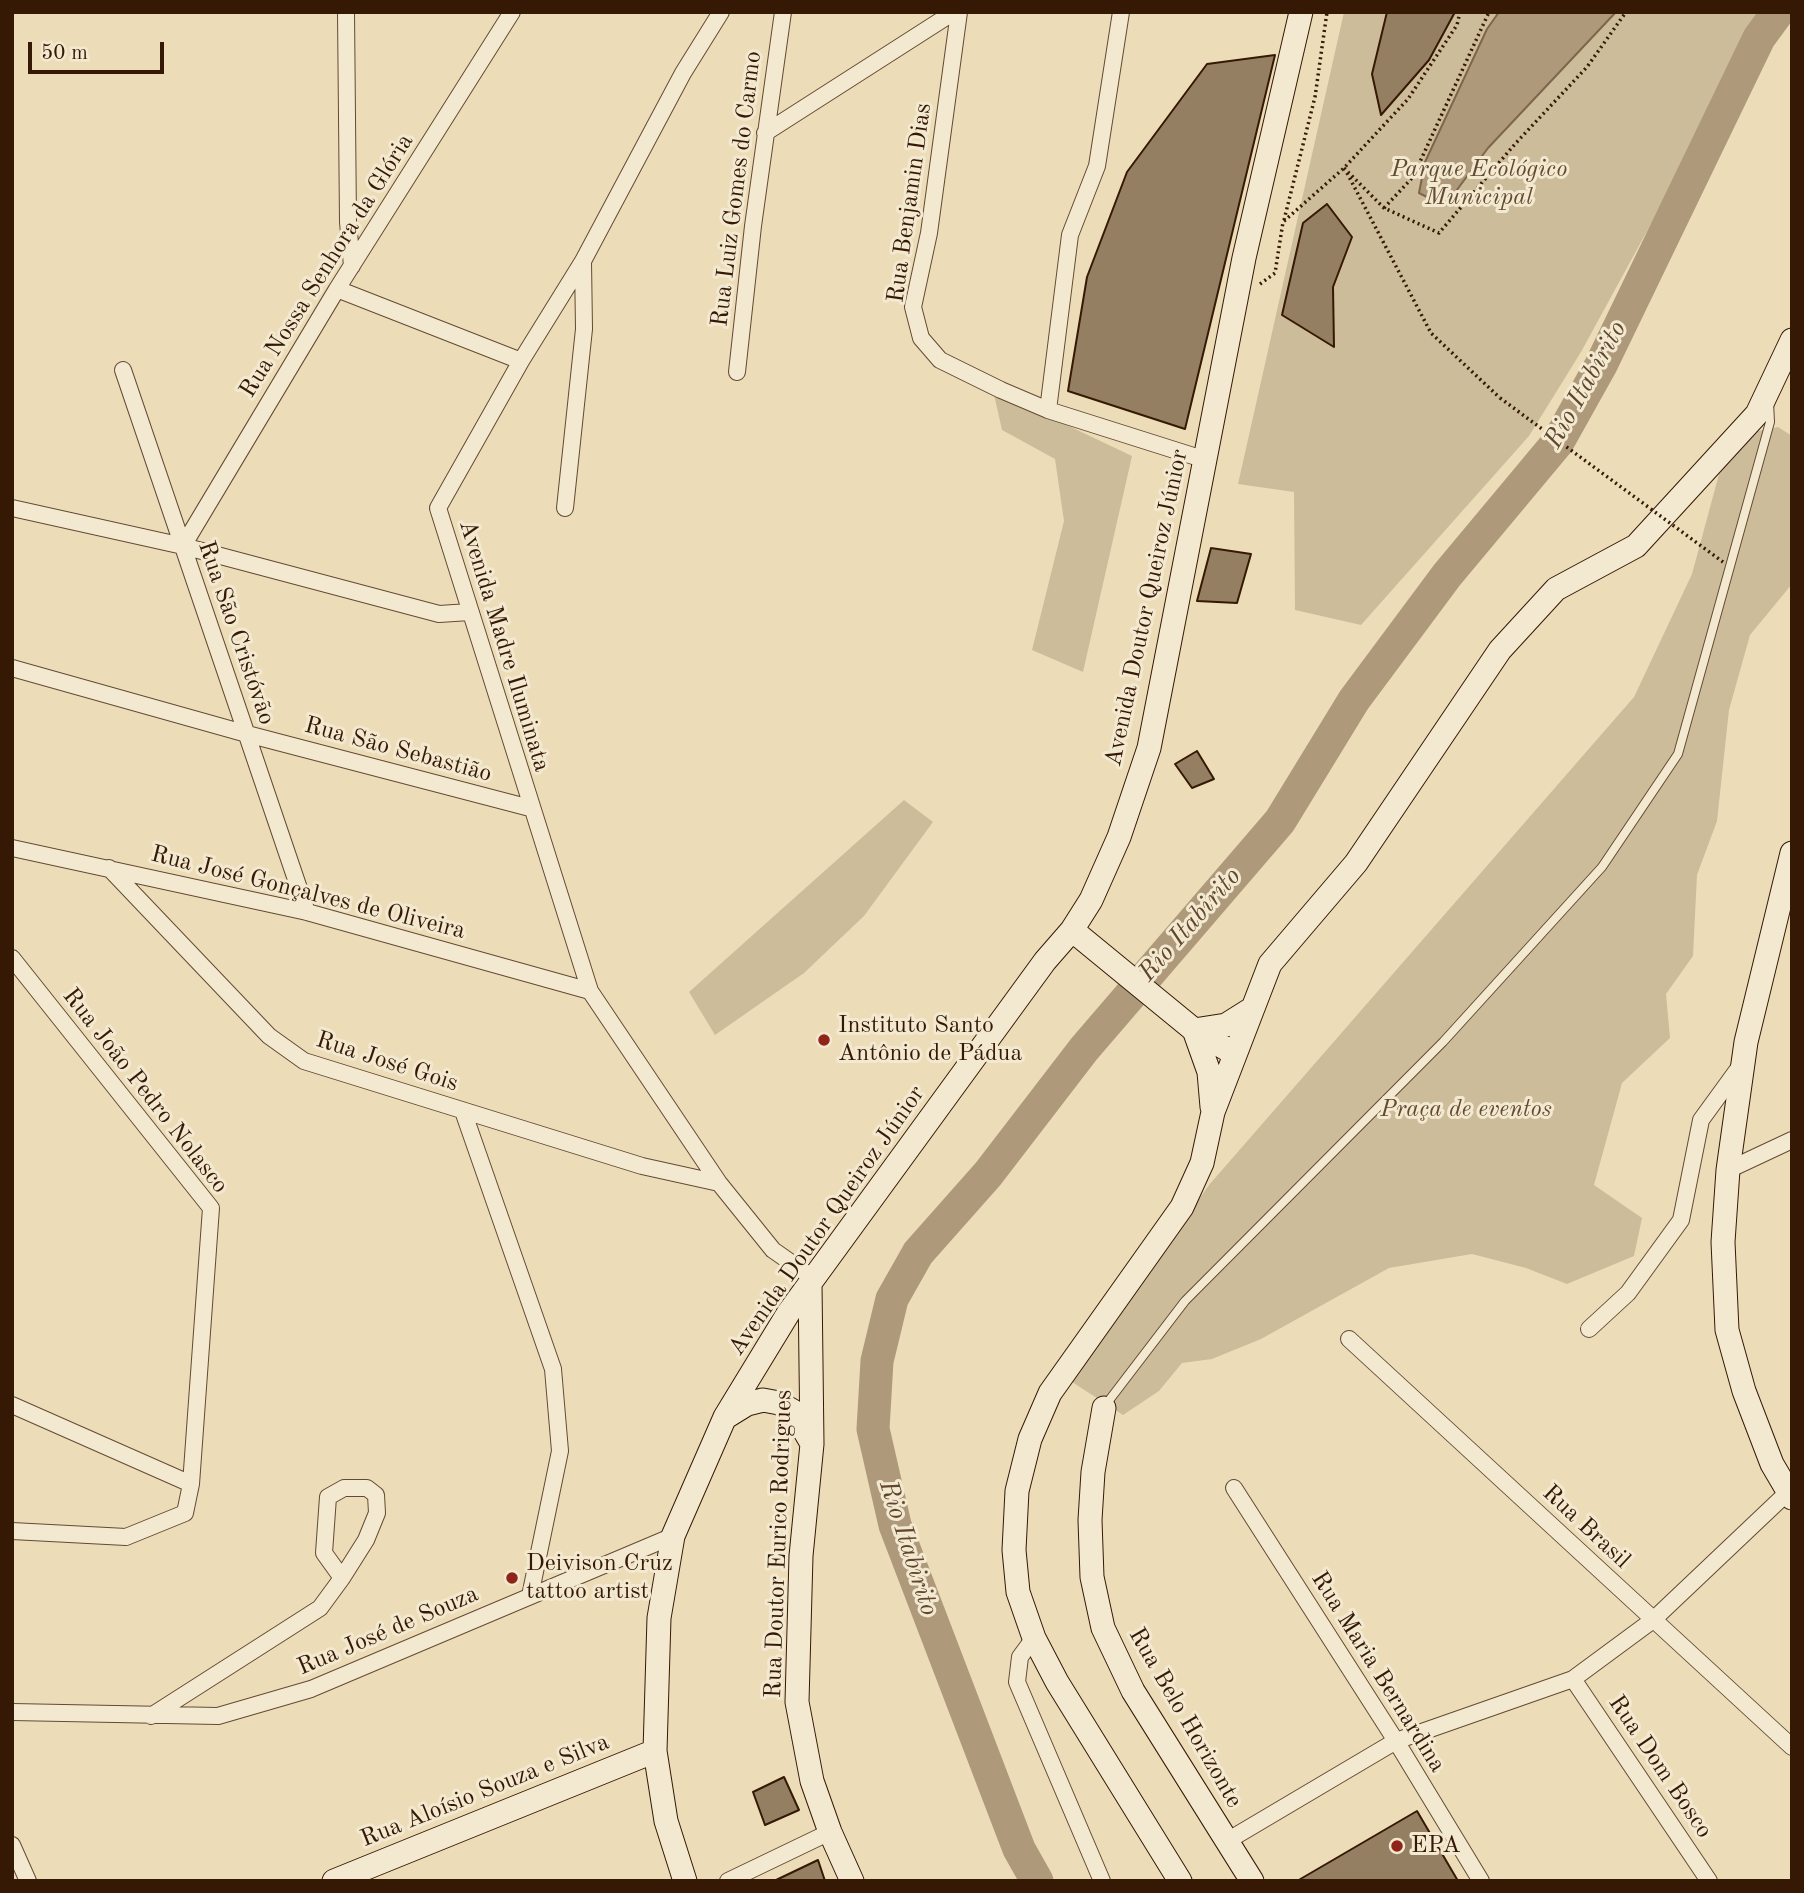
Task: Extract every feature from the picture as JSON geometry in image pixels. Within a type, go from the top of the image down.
[{"type":"main road","name":"Avenida Doutor Queiroz Júnior","points":[[685,1881],[666,1821],[655,1751],[659,1618],[673,1536],[725,1417],[811,1281],[881,1189],[1045,961],[1072,930],[1091,900],[1119,837],[1149,748],[1244,258],[1301,12]]},
{"type":"main road","points":[[1180,1881],[1057,1682],[1034,1638],[1018,1592],[1014,1550],[1017,1491],[1030,1439],[1050,1392],[1182,1207],[1202,1163],[1213,1112],[1270,964],[1356,863],[1500,650],[1556,589],[1636,547],[1757,414],[1768,396],[1792,340]]},
{"type":"main road","points":[[1790,1495],[1772,1464],[1744,1391],[1727,1330],[1723,1242],[1728,1170],[1743,1063],[1792,853]]},
{"type":"main road","points":[[1072,930],[1188,1025],[1235,1054]]},
{"type":"main road","points":[[1188,1025],[1226,1025],[1253,1008]]},
{"type":"main road","points":[[1188,1025],[1209,1072],[1213,1112]]},
{"type":"main road","name":"Rua Doutor Eurico Rodrigues","points":[[811,1281],[812,1444],[801,1556],[797,1702],[812,1781],[830,1832],[852,1881]]},
{"type":"main road","points":[[725,1417],[747,1404],[763,1400],[779,1403],[793,1411],[812,1444]]},
{"type":"main road","name":"Rua Belo Horizonte","points":[[1104,1408],[1093,1472],[1090,1520],[1092,1577],[1104,1628],[1133,1691],[1252,1881]]},
{"type":"main road","name":"Rua Aloísio Souza e Silva","points":[[334,1881],[655,1751]]},
{"type":"street","points":[[346,12],[348,222],[352,266]]},
{"type":"street","name":"Avenida Madre Iluminata","points":[[721,12],[683,73],[583,261],[521,361],[438,508],[530,808],[590,991],[719,1183],[773,1250],[811,1281]]},
{"type":"street","name":"Rua Luiz Gomes do Carmo","points":[[737,372],[765,133],[783,12]]},
{"type":"street","points":[[765,133],[957,12]]},
{"type":"street","name":"Rua Benjamin Dias","points":[[957,12],[929,233],[913,307],[921,338],[940,360],[1048,410],[1206,460]]},
{"type":"street","points":[[1048,410],[1070,235],[1097,166],[1121,12]]},
{"type":"street","name":"Rua Nossa Senhora da Glória","points":[[183,546],[337,289],[509,15]]},
{"type":"street","points":[[565,508],[584,328],[583,261]]},
{"type":"street","points":[[337,289],[521,361]]},
{"type":"street","name":"Rua São Cristóvão","points":[[123,369],[307,912]]},
{"type":"street","points":[[12,508],[183,546],[439,614],[470,612]]},
{"type":"street","name":"Rua São Sebastião","points":[[12,668],[247,734],[530,808]]},
{"type":"street","points":[[12,842],[12,859]]},
{"type":"street","name":"Rua José Gonçalves de Oliveira","points":[[13,848],[307,912],[590,991]]},
{"type":"street","name":"Rua José Gois","points":[[109,868],[286,1050],[304,1061],[642,1166],[719,1183]]},
{"type":"street","name":"Rua João Pedro Nolasco","points":[[12,958],[211,1208],[191,1484],[185,1513],[127,1537],[12,1531]]},
{"type":"street","points":[[1589,1329],[1628,1293],[1681,1220],[1701,1120],[1743,1063]]},
{"type":"street","points":[[463,1111],[553,1369],[560,1451],[530,1596]]},
{"type":"street","points":[[1728,1170],[1792,1140]]},
{"type":"street","name":"Rua Brasil","points":[[1349,1339],[1792,1747]]},
{"type":"street","points":[[12,1405],[191,1484]]},
{"type":"street","name":"Rua José de Souza","points":[[151,1716],[320,1608],[342,1578],[366,1540],[377,1513],[376,1496],[368,1488],[344,1488],[328,1497],[324,1553],[342,1578]]},
{"type":"street","name":"Rua Maria Bernardina","points":[[1234,1488],[1396,1741],[1481,1881]]},
{"type":"street","points":[[1227,1841],[1396,1741],[1573,1679],[1653,1620],[1790,1495]]},
{"type":"street","name":"Rua José de Souza","points":[[12,1712],[218,1716],[311,1689],[673,1536]]},
{"type":"street","points":[[1034,1638],[1020,1657],[1017,1682],[1102,1881]]},
{"type":"street","name":"Rua Dom Bosco","points":[[1573,1679],[1709,1881]]},
{"type":"street","points":[[728,1881],[830,1832]]},
{"type":"street","points":[[12,1845],[28,1881]]},
{"type":"lane","points":[[1104,1408],[1185,1301],[1443,1042],[1602,867],[1678,754],[1770,422],[1768,396]]},
{"type":"path","points":[[1275,273],[1283,222],[1315,97],[1327,12]]},
{"type":"path","points":[[1283,222],[1344,168],[1408,99],[1457,25],[1460,12]]},
{"type":"path","points":[[1384,208],[1413,177],[1489,12]]},
{"type":"path","points":[[1344,168],[1384,208],[1439,233],[1515,144],[1587,67],[1626,12]]},
{"type":"path","points":[[1344,168],[1431,333],[1500,398],[1723,562]]},
{"type":"green space","name":"Parque Ecológico Municipal","points":[[1344,12],[1766,12],[1750,33],[1676,178],[1581,352],[1529,436],[1361,625],[1295,610],[1294,492],[1238,484]]},
{"type":"green space","points":[[993,390],[1132,456],[1083,672],[1032,650],[1064,521],[1055,459],[1002,430]]},
{"type":"green space","name":"Praça de eventos","points":[[1778,427],[1792,436],[1792,584],[1750,635],[1729,710],[1717,821],[1697,875],[1693,956],[1666,994],[1670,1038],[1622,1083],[1594,1185],[1642,1218],[1634,1256],[1567,1284],[1526,1268],[1472,1254],[1389,1268],[1261,1339],[1212,1359],[1182,1363],[1159,1391],[1123,1415],[1069,1380],[1209,1185],[1634,697],[1692,574],[1729,437]]},
{"type":"green space","points":[[904,800],[933,822],[864,916],[804,973],[715,1035],[689,992]]},
{"type":"shaded area","points":[[1499,12],[1616,12],[1488,148],[1445,206],[1419,193],[1425,162],[1487,29]]},
{"type":"building","points":[[1387,12],[1455,12],[1429,60],[1381,115],[1372,74]]},
{"type":"building","points":[[1275,55],[1185,429],[1068,391],[1087,277],[1127,172],[1207,64]]},
{"type":"building","points":[[1327,204],[1352,237],[1333,287],[1334,347],[1282,315],[1303,223]]},
{"type":"building","points":[[1211,548],[1251,554],[1237,603],[1197,601]]},
{"type":"building","points":[[1197,751],[1214,779],[1192,788],[1175,764]]},
{"type":"building","points":[[784,1777],[799,1810],[765,1825],[753,1792]]},
{"type":"building","name":"EPA","points":[[1417,1811],[1458,1881],[1297,1881]]},
{"type":"building","points":[[818,1860],[825,1881],[774,1881]]},
{"type":"waterway","name":"Rio Itabirito","points":[[1037,1881],[1019,1849],[895,1525],[873,1429],[877,1361],[892,1299],[918,1253],[988,1174],[1084,1049],[1280,821],[1354,700],[1447,575],[1558,442],[1601,365],[1759,38],[1778,12]]},
{"type":"place","name":"Instituto Santo Antônio de Pádua","points":[[824,1040]]},
{"type":"place","name":"Deivison Cruz tattoo artist","points":[[512,1578]]},
{"type":"place","name":"EPA","points":[[1397,1846]]}]
